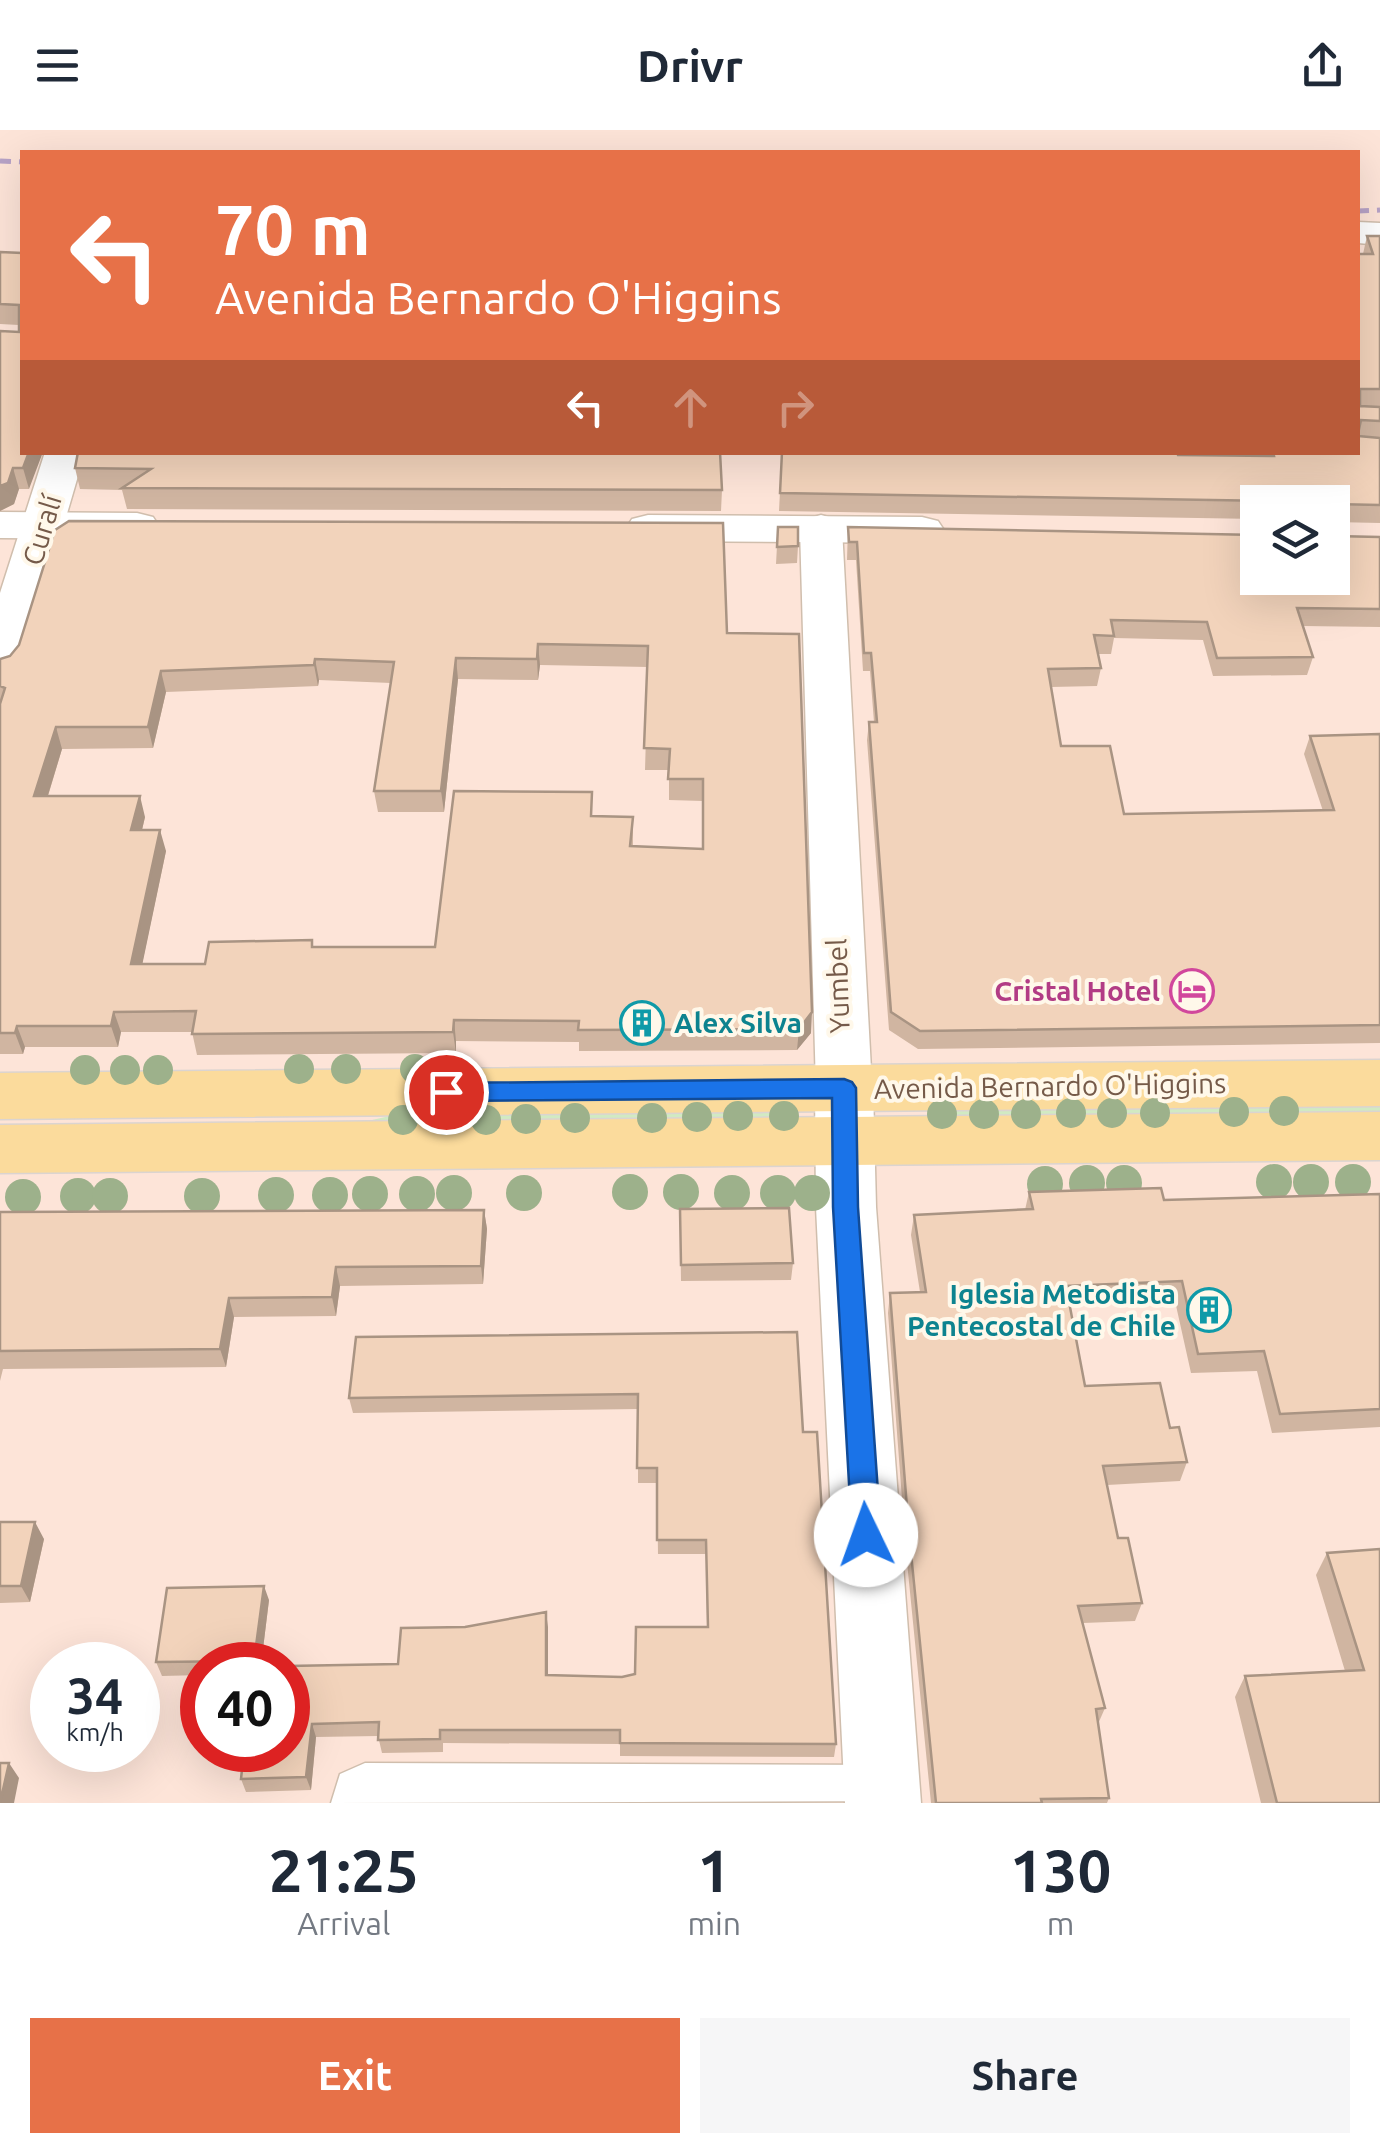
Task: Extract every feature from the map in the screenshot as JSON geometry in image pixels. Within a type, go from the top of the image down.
[{"type":"main road","name":"Avenida Bernardo O'Higgins","points":[[0,1149],[844,1115],[1380,1083]]},
{"type":"main road","name":"Avenida Bernardo O'Higgins","points":[[0,1096],[844,1115],[1380,1136]]},
{"type":"street","name":"Curalí","points":[[0,664],[63,455]]},
{"type":"street","points":[[0,525],[183,526]]},
{"type":"street","points":[[602,528],[960,531]]},
{"type":"street","name":"Yumbel","points":[[820,528],[844,1115],[883,1802]]},
{"type":"street","points":[[364,1799],[883,1802]]},
{"type":"shaded area","points":[[0,130],[1380,130],[1380,1803],[0,1803]]},
{"type":"green space","points":[[1380,1103],[1380,1119],[929,1124],[927,1108]]},
{"type":"green space","points":[[791,1112],[804,1119],[350,1125],[403,1113]]},
{"type":"building","points":[[1367,236],[1380,236],[1380,389],[1360,389],[1360,254],[1373,254]]},
{"type":"building","points":[[0,252],[20,253],[20,455],[28,455],[23,468],[13,468],[8,483],[0,486],[0,331],[19,332],[19,305],[0,304]]},
{"type":"building","points":[[1360,406],[1380,407],[1380,421],[1361,420],[1360,425]]},
{"type":"building","points":[[1360,436],[1380,438],[1380,505],[1350,504],[1350,485],[1240,485],[1240,500],[780,493],[782,455],[1360,455]]},
{"type":"building","points":[[77,455],[720,455],[722,490],[122,488],[151,469],[75,468]]},
{"type":"building","points":[[69,521],[723,523],[727,633],[799,634],[812,1012],[799,1029],[578,1030],[579,1021],[454,1020],[453,1032],[192,1034],[196,1011],[114,1012],[111,1026],[17,1026],[15,1033],[0,1033],[0,704],[5,688],[0,686],[0,659],[10,656],[19,645],[55,530]],"holes":[[[538,644],[648,646],[644,748],[670,749],[668,779],[703,779],[703,849],[630,846],[633,817],[591,816],[592,792],[454,791],[435,947],[312,947],[312,940],[209,942],[205,964],[131,964],[160,830],[131,830],[140,796],[34,796],[56,727],[148,727],[161,671],[314,665],[315,659],[394,662],[374,791],[441,791],[456,658],[537,659]]]},
{"type":"building","points":[[778,527],[798,527],[798,546],[777,547]]},
{"type":"building","points":[[848,527],[1240,535],[1240,595],[1350,595],[1350,536],[1380,537],[1380,609],[1297,608],[1313,657],[1217,658],[1207,622],[1111,620],[1114,636],[1094,635],[1101,668],[1048,669],[1061,746],[1110,746],[1124,814],[1334,810],[1310,736],[1380,734],[1380,1025],[920,1031],[891,1012],[869,722],[877,722],[871,653],[864,653],[857,542],[849,542]]},
{"type":"building","points":[[1161,1188],[1164,1200],[1380,1194],[1380,1409],[1280,1414],[1264,1351],[1198,1354],[1182,1281],[1066,1286],[1085,1386],[1160,1383],[1170,1428],[1179,1427],[1187,1462],[1103,1466],[1118,1538],[1128,1538],[1142,1603],[1078,1606],[1105,1708],[1096,1709],[1109,1798],[1041,1799],[1042,1803],[936,1803],[890,1293],[926,1292],[914,1215],[1033,1209],[1029,1192]]},
{"type":"building","points":[[789,1208],[793,1263],[681,1265],[680,1209]]},
{"type":"building","points":[[484,1210],[481,1266],[336,1267],[332,1297],[229,1298],[220,1349],[0,1351],[0,1212]]},
{"type":"building","points":[[797,1332],[803,1432],[817,1432],[836,1744],[620,1743],[620,1730],[440,1730],[440,1739],[378,1740],[379,1722],[312,1724],[310,1742],[310,1666],[398,1664],[401,1628],[465,1627],[546,1612],[546,1675],[622,1677],[635,1674],[636,1627],[708,1627],[706,1540],[657,1540],[657,1468],[637,1468],[638,1394],[349,1398],[356,1337]]},
{"type":"building","points":[[0,1522],[35,1522],[21,1586],[0,1586]]},
{"type":"building","points":[[1380,1549],[1380,1803],[1277,1803],[1245,1676],[1364,1670],[1327,1553]]},
{"type":"building","points":[[264,1586],[257,1642],[180,1642],[180,1662],[160,1662],[167,1588]]},
{"type":"building","points":[[0,1763],[9,1763],[0,1803]]},
{"type":"building","points":[[242,1772],[307,1772],[306,1777],[241,1779]]},
{"type":"railway","points":[[0,161],[20,162]]},
{"type":"railway","points":[[1360,211],[1380,210]]},
{"type":"place","name":"Cristal Hotel","points":[[1192,991]]},
{"type":"place","name":"Alex Silva","points":[[642,1023]]},
{"type":"place","name":"Iglesia Metodista Pentecostal de Chile","points":[[1209,1310]]},
{"type":"route","points":[[446,1092],[844,1088],[846,1207],[866,1535]]}]
